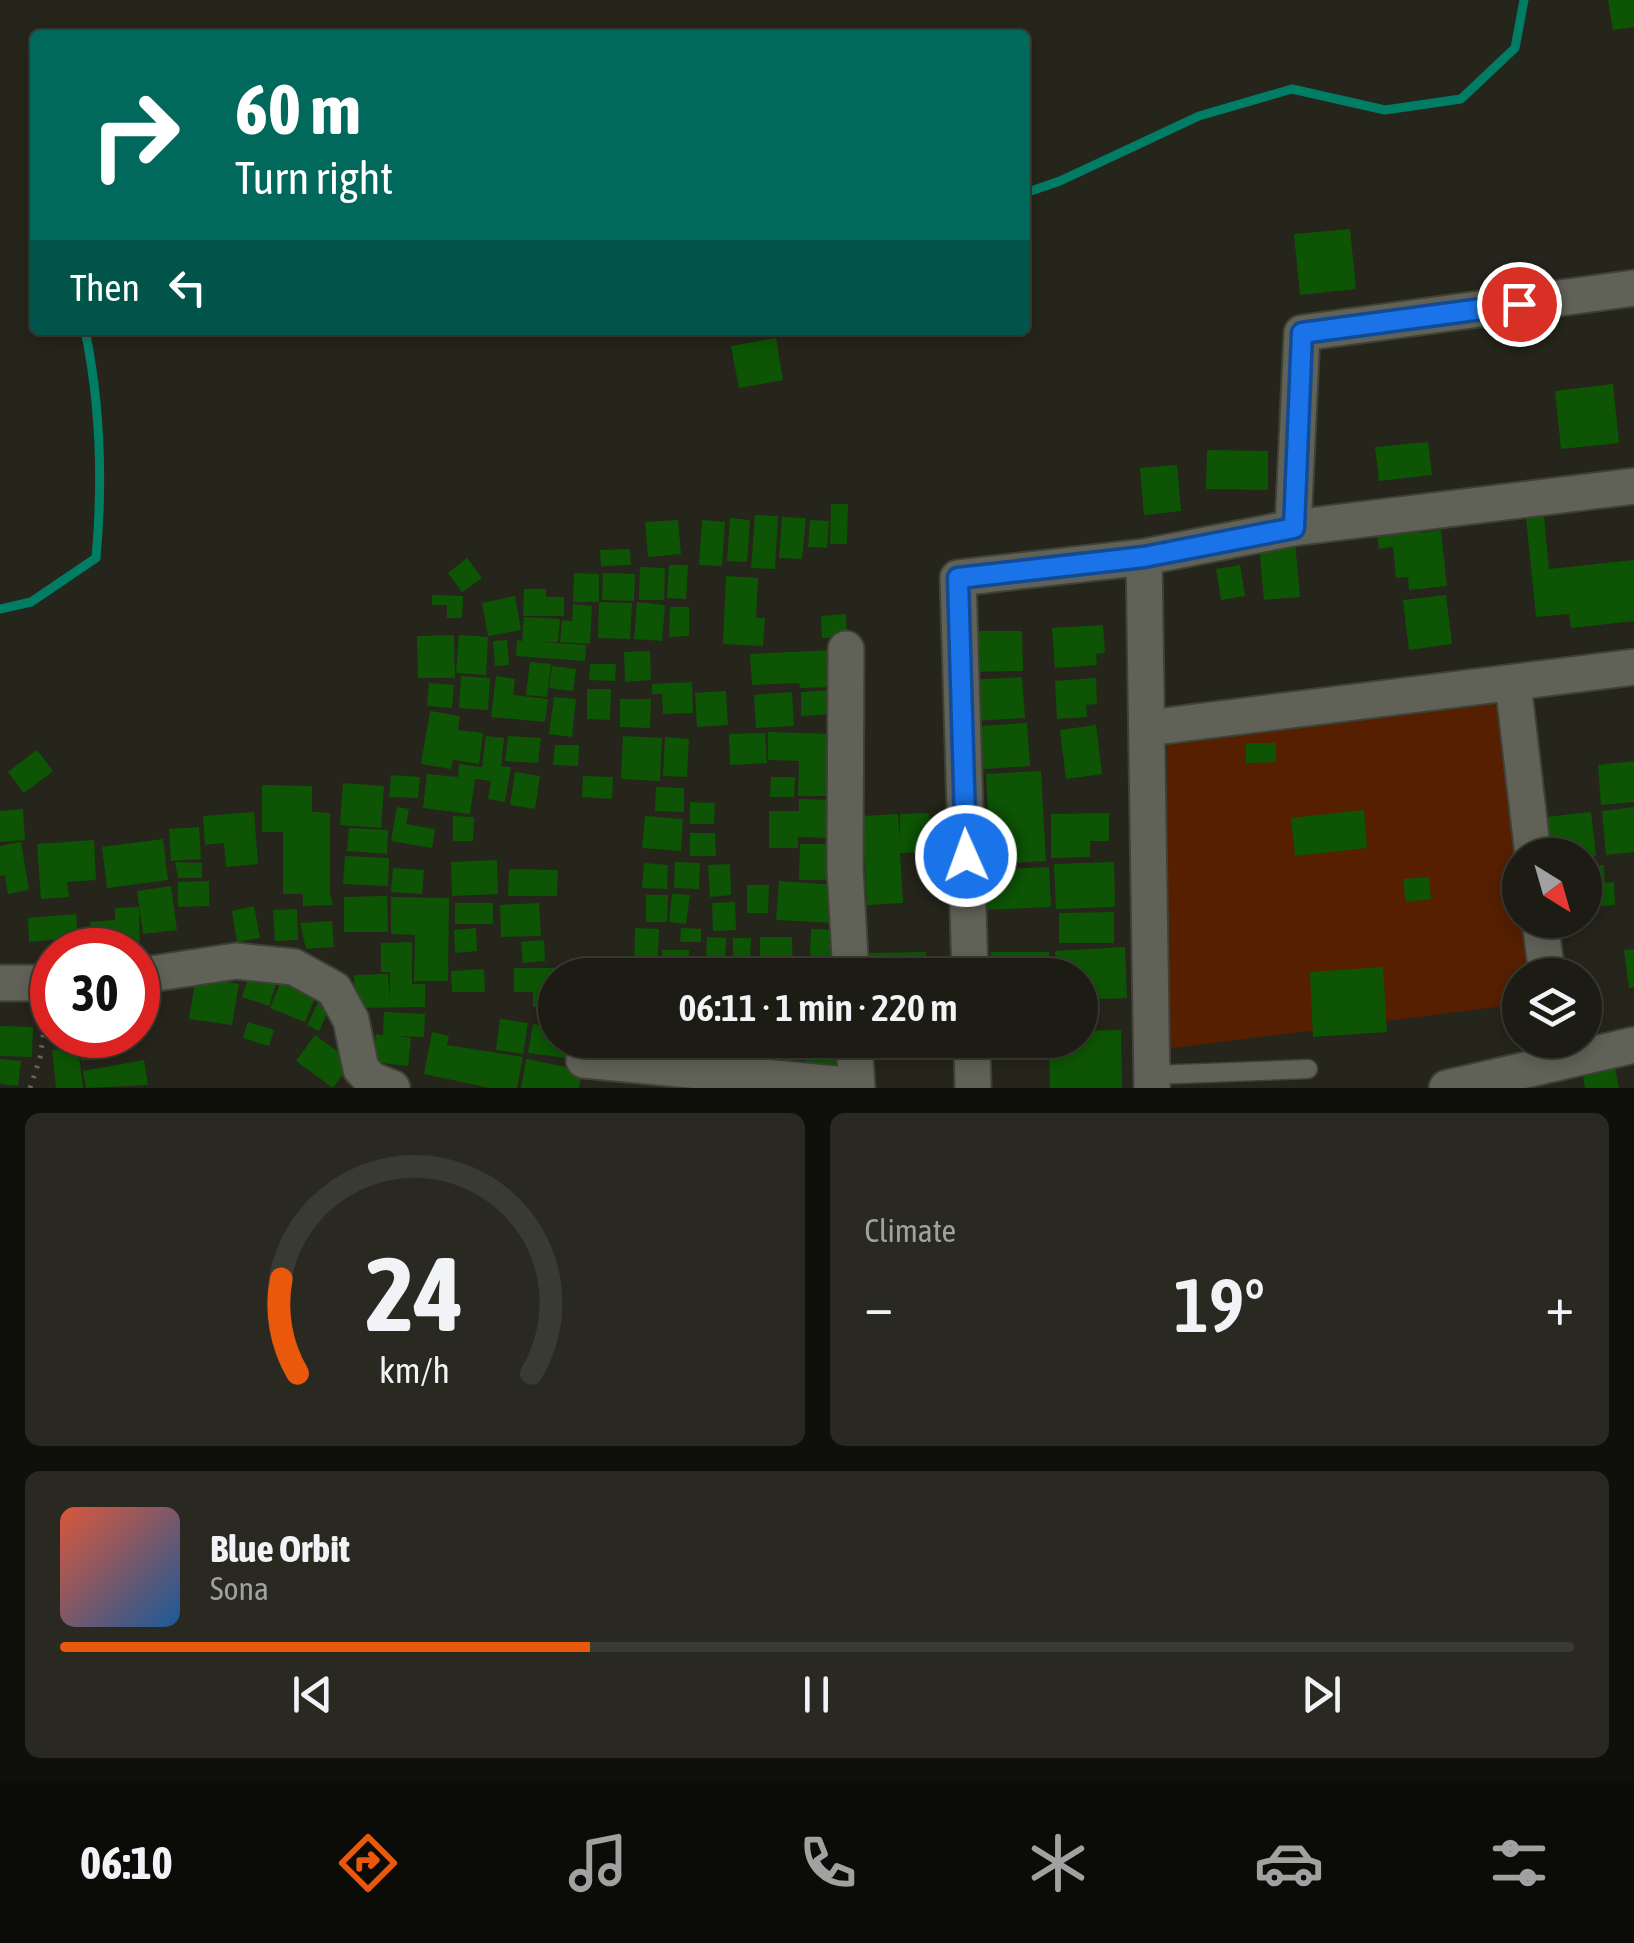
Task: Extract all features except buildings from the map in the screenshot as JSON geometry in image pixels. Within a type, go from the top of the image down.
[{"type":"street","points":[[1294,528],[1302,333],[1633,295]]},
{"type":"street","points":[[969,958],[958,578],[1144,557],[1294,528],[1634,486]]},
{"type":"street","points":[[1144,557],[1152,1081]]},
{"type":"street","points":[[846,648],[845,870],[850,958]]},
{"type":"street","points":[[1148,728],[1634,667]]},
{"type":"street","points":[[1513,683],[1531,838]]},
{"type":"street","points":[[160,973],[236,961],[294,967],[334,989],[351,1020],[361,1068],[372,1080],[392,1088]]},
{"type":"street","points":[[0,984],[30,983]]},
{"type":"street","points":[[1602,1047],[1634,1045]]},
{"type":"street","points":[[584,1060],[857,1087],[855,1058]]},
{"type":"street","points":[[972,1058],[973,1088]]},
{"type":"street","points":[[1447,1088],[1533,1058]]},
{"type":"lane","points":[[1152,1081],[1308,1069]]},
{"type":"path","points":[[30,1088],[40,1058]]},
{"type":"shaded area","points":[[1496,697],[1514,838],[1502,838],[1502,938],[1527,938],[1530,958],[1502,958],[1502,1006],[1166,1049],[1167,741]]},
{"type":"waterway","points":[[1030,191],[1199,116],[1292,89],[1385,110],[1461,99],[1515,48],[1524,0]]},
{"type":"waterway","points":[[0,609],[31,602],[96,558],[99,444],[86,335]]},
{"type":"route","points":[[966,856],[958,578],[1144,557],[1294,528],[1302,333],[1519,304]]}]
